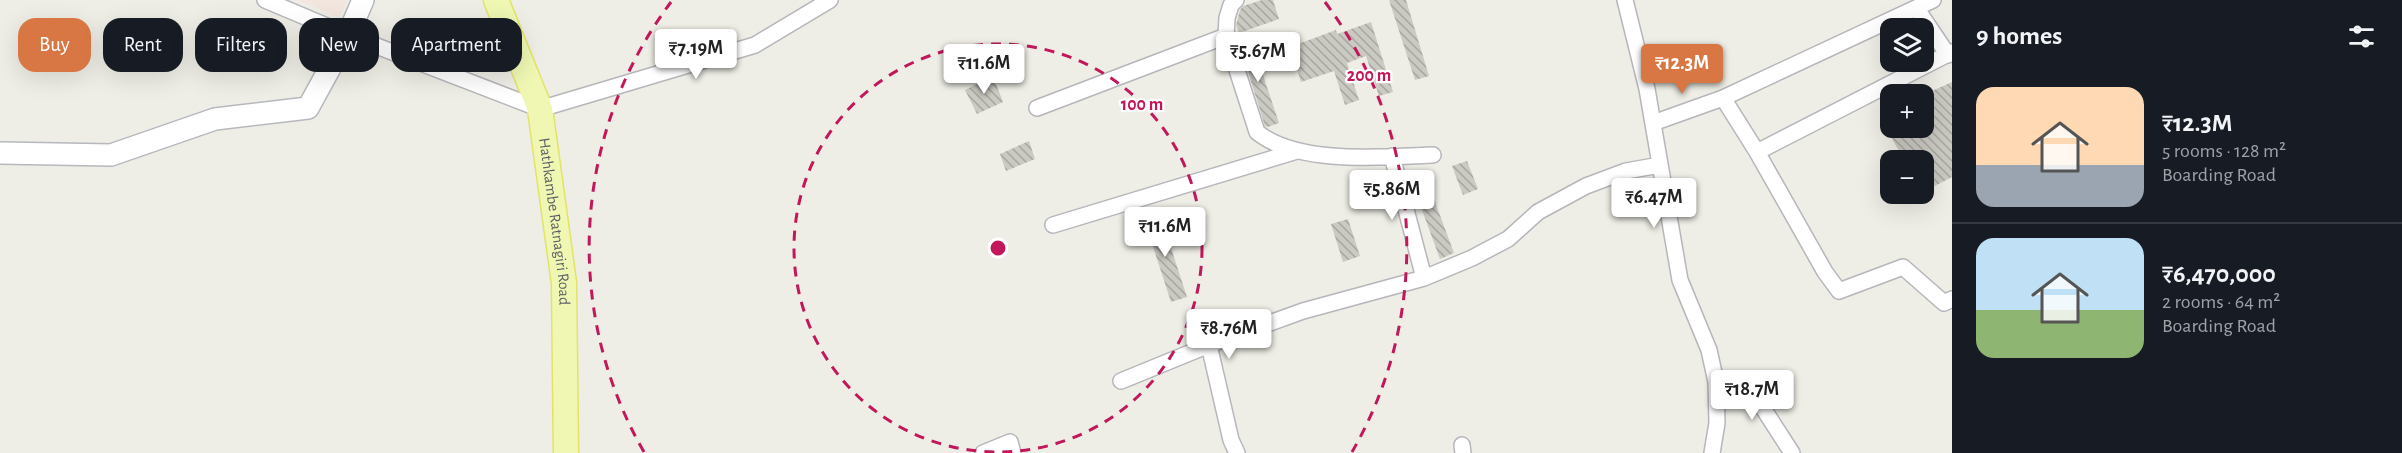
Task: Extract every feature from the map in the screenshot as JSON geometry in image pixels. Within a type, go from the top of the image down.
[{"type":"main road","name":"Hathkambe Ratnagiri Road","points":[[496,0],[545,108],[564,283],[566,453]]},
{"type":"main road","points":[[512,0],[545,108],[578,278],[581,453]]},
{"type":"street","points":[[265,0],[308,18]]},
{"type":"street","points":[[355,18],[363,0]]},
{"type":"street","points":[[379,46],[545,108],[755,45],[816,5],[830,0]]},
{"type":"street","points":[[1236,0],[1231,5],[1227,18],[1226,36],[1257,132],[1266,140],[1297,151],[1347,157],[1433,155]]},
{"type":"street","points":[[1624,0],[1647,89],[1680,280],[1708,350],[1716,382],[1717,423],[1712,453]]},
{"type":"street","points":[[1653,123],[1723,98],[1933,0]]},
{"type":"street","points":[[1756,152],[1950,54],[1917,9]]},
{"type":"street","points":[[1037,108],[1226,36]]},
{"type":"street","points":[[0,153],[111,155],[215,119],[308,108],[328,72]]},
{"type":"street","points":[[1723,98],[1825,272],[1839,291],[1903,267],[1944,303],[1952,299]]},
{"type":"street","points":[[1053,225],[1297,151]]},
{"type":"street","points":[[1392,156],[1424,278]]},
{"type":"street","points":[[1121,381],[1209,345],[1303,311],[1424,278],[1472,258],[1508,239],[1538,212],[1586,186],[1626,171],[1660,165]]},
{"type":"street","points":[[1209,345],[1231,440],[1237,453]]},
{"type":"street","points":[[1716,382],[1752,391],[1792,453]]},
{"type":"street","points":[[982,453],[1010,442],[1013,453]]},
{"type":"shaded area","points":[[298,0],[347,0],[339,18]]},
{"type":"building","points":[[1262,0],[1273,0],[1279,19],[1239,33],[1236,25],[1240,10],[1243,6]]},
{"type":"building","points":[[1389,0],[1406,0],[1429,76],[1415,80]]},
{"type":"building","points":[[1371,22],[1393,92],[1379,96],[1366,56],[1347,63],[1359,100],[1345,105],[1334,71],[1301,82],[1290,47],[1336,30],[1337,34]]},
{"type":"building","points":[[1250,36],[1279,123],[1268,127],[1265,126],[1238,40]]},
{"type":"building","points":[[993,76],[1003,102],[977,114],[965,90]]},
{"type":"building","points":[[1952,82],[1952,177],[1934,186],[1934,150],[1898,150],[1892,138],[1934,138],[1934,90]]},
{"type":"building","points":[[1029,141],[1035,159],[1006,171],[1000,154]]},
{"type":"building","points":[[1467,161],[1478,189],[1463,195],[1452,166]]},
{"type":"building","points":[[1425,175],[1454,253],[1440,259],[1411,180]]},
{"type":"building","points":[[1160,214],[1187,297],[1171,302],[1144,219]]},
{"type":"building","points":[[1348,219],[1360,256],[1343,262],[1331,224]]}]
